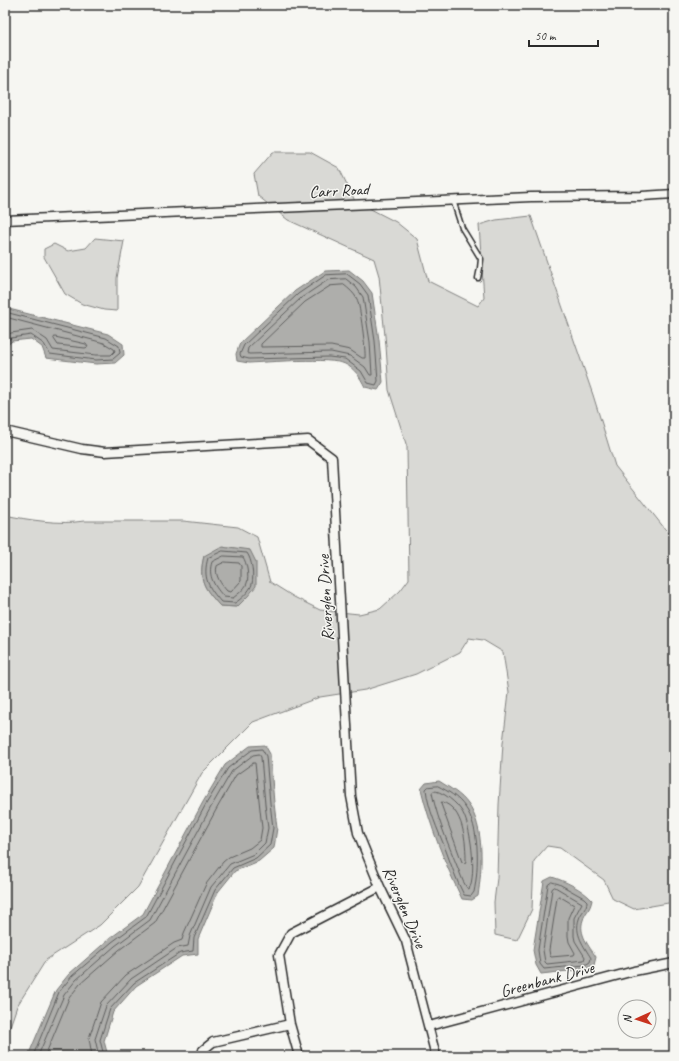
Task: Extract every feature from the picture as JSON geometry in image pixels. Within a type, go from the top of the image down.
[{"type":"street","name":"Carr Road","points":[[5,220],[453,200],[674,194]]},
{"type":"street","name":"Riverglen Drive","points":[[5,431],[105,452],[308,440],[332,458],[351,796],[358,833],[380,887],[406,941],[436,1056]]},
{"type":"street","points":[[299,1056],[290,1024],[279,955],[291,933],[380,887]]},
{"type":"street","name":"Greenbank Drive","points":[[428,1026],[634,971],[674,964]]},
{"type":"street","points":[[203,1050],[213,1042],[290,1024]]},
{"type":"lane","points":[[453,200],[462,228],[481,259],[478,278]]},
{"type":"shaded area","points":[[273,152],[310,152],[339,168],[355,201],[396,222],[417,239],[428,281],[478,306],[484,298],[479,225],[496,220],[531,216],[593,395],[615,466],[665,529],[674,538],[674,902],[634,909],[613,899],[604,880],[560,848],[547,846],[534,861],[532,909],[517,940],[495,935],[494,902],[497,878],[499,805],[503,743],[509,692],[503,652],[483,640],[469,638],[460,652],[416,674],[365,690],[320,697],[253,722],[202,773],[138,887],[100,925],[46,960],[17,1006],[5,1041],[5,515],[55,522],[183,521],[238,527],[257,537],[270,582],[294,597],[320,610],[359,614],[380,609],[400,591],[409,579],[407,447],[389,390],[379,276],[374,259],[288,220],[258,196],[254,174]],"holes":[[[204,556],[237,607],[220,606],[206,589],[202,578],[202,564]]]},
{"type":"shaded area","points":[[95,238],[124,241],[117,278],[117,311],[104,310],[82,304],[65,294],[44,257],[44,249],[54,244],[68,251],[86,248]]},
{"type":"water","points":[[349,270],[363,281],[372,293],[383,382],[378,390],[365,387],[352,368],[338,362],[299,360],[249,363],[237,361],[236,354],[240,343],[295,291],[325,271]]},
{"type":"water","points":[[5,308],[108,334],[123,344],[124,355],[115,363],[96,364],[46,358],[42,347],[31,339],[12,341],[5,347]]},
{"type":"water","points":[[222,546],[250,550],[256,562],[256,586],[237,607],[220,606],[206,589],[202,578],[202,564],[204,556]]},
{"type":"water","points":[[265,745],[270,754],[277,828],[274,848],[259,861],[235,871],[218,892],[198,939],[198,954],[182,956],[136,986],[113,1012],[104,1041],[108,1056],[28,1056],[56,990],[69,974],[109,939],[143,914],[203,802],[225,765],[250,746]]},
{"type":"water","points":[[439,781],[455,791],[465,800],[473,813],[477,824],[481,848],[481,873],[478,896],[472,900],[462,899],[438,845],[421,789],[426,783]]},
{"type":"water","points":[[552,877],[573,886],[592,900],[584,917],[582,930],[587,944],[596,957],[594,965],[586,969],[541,974],[536,965],[533,950],[544,881]]}]
